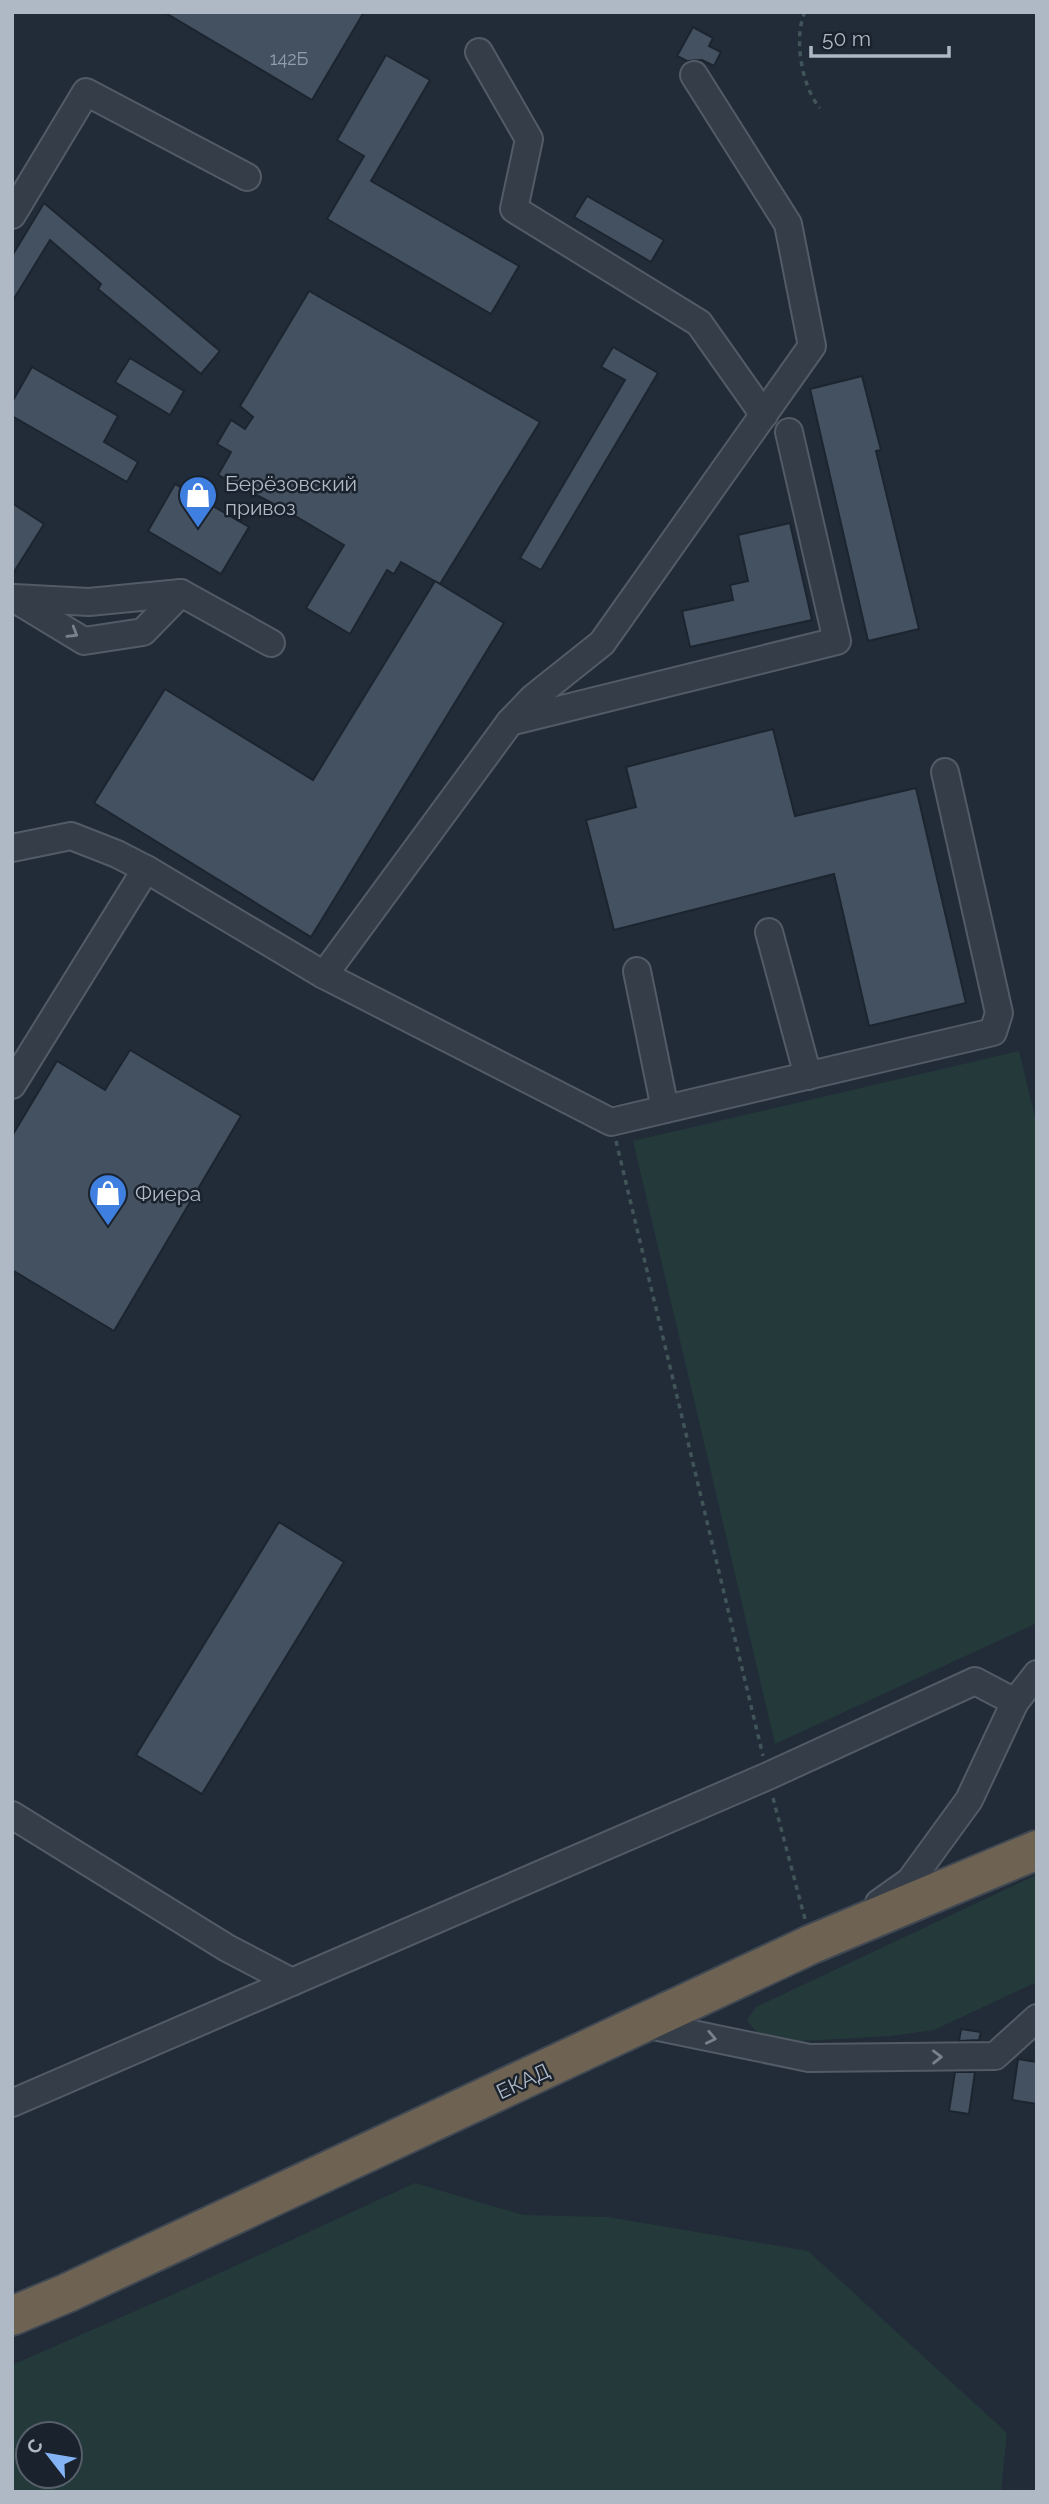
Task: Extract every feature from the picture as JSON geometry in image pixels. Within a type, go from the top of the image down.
[{"type":"highway","name":"ЕКАД","points":[[12,2316],[67,2293],[820,1941],[1037,1850]]},
{"type":"street","points":[[480,52],[529,139],[514,209],[699,323],[764,415]]},
{"type":"street","points":[[324,975],[510,722],[533,698],[602,643],[812,346],[788,224],[694,75]]},
{"type":"street","points":[[12,215],[86,92],[247,177]]},
{"type":"street","points":[[510,722],[836,641],[789,432]]},
{"type":"street","points":[[13,598],[84,640],[143,632],[181,593]]},
{"type":"street","points":[[13,598],[89,602],[181,593],[271,643]]},
{"type":"street","points":[[12,848],[71,836],[117,854],[324,975],[611,1122],[993,1032],[999,1013],[945,772]]},
{"type":"street","points":[[12,1085],[146,869]]},
{"type":"street","points":[[769,932],[808,1076]]},
{"type":"street","points":[[637,971],[665,1110]]},
{"type":"street","points":[[820,1941],[910,1881],[969,1800],[1015,1702],[1037,1674]]},
{"type":"street","points":[[12,2103],[768,1776],[975,1681],[1015,1702]]},
{"type":"street","points":[[12,1815],[227,1948],[292,1982]]},
{"type":"street","points":[[644,2024],[809,2058],[995,2056],[1037,2018]]},
{"type":"path","points":[[805,12],[800,23],[799,52],[813,101],[820,108]]},
{"type":"path","points":[[611,1122],[792,1876],[820,1941]]},
{"type":"green space","points":[[1019,1051],[1037,1125],[1037,1623],[775,1744],[633,1141]]},
{"type":"green space","points":[[1037,1876],[1037,1982],[934,2030],[891,2036],[802,2041],[759,2035],[747,2020],[756,2007]]},
{"type":"green space","points":[[415,2183],[523,2215],[608,2217],[808,2251],[1007,2433],[1001,2492],[12,2492],[12,2365]]},
{"type":"building","points":[[164,12],[364,12],[312,100]]},
{"type":"building","points":[[693,27],[713,38],[709,46],[721,52],[714,66],[702,60],[687,61],[677,56]]},
{"type":"building","points":[[386,55],[430,80],[371,181],[519,266],[491,314],[327,219],[364,156],[337,140]]},
{"type":"building","points":[[587,196],[664,240],[651,262],[574,217]]},
{"type":"building","points":[[44,203],[220,351],[201,374],[98,289],[101,284],[50,240],[12,302],[12,256]]},
{"type":"building","points":[[309,291],[540,422],[440,584],[401,562],[394,574],[387,570],[350,634],[306,608],[344,545],[280,507],[218,475],[231,452],[217,444],[231,420],[245,429],[253,417],[240,406]]},
{"type":"building","points":[[613,347],[658,373],[541,570],[520,558],[625,380],[601,367]]},
{"type":"building","points":[[130,358],[184,391],[170,415],[115,382]]},
{"type":"building","points":[[32,367],[118,416],[104,442],[138,462],[127,482],[12,416],[12,402]]},
{"type":"building","points":[[862,376],[881,450],[876,451],[919,629],[868,641],[810,389]]},
{"type":"building","name":"Берёзовский привоз","points":[[175,484],[249,527],[221,574],[148,531]]},
{"type":"building","points":[[12,503],[44,524],[12,575]]},
{"type":"building","points":[[790,523],[812,620],[690,647],[682,611],[733,600],[730,585],[748,581],[738,535]]},
{"type":"building","points":[[435,581],[504,623],[311,937],[94,803],[165,689],[313,780]]},
{"type":"building","points":[[773,729],[795,816],[916,788],[966,1003],[869,1026],[834,874],[614,930],[586,820],[636,807],[626,767]]},
{"type":"building","points":[[130,1050],[241,1116],[114,1331],[12,1270],[12,1136],[57,1061],[105,1090]]},
{"type":"building","points":[[279,1522],[344,1562],[202,1794],[136,1755]]},
{"type":"building","points":[[961,2029],[981,2032],[979,2040],[959,2041]]},
{"type":"building","points":[[1018,2059],[1037,2062],[1037,2104],[1012,2100]]},
{"type":"building","points":[[955,2072],[975,2072],[969,2114],[949,2111]]},
{"type":"place","name":"Берёзовский привоз","points":[[198,529]]},
{"type":"place","name":"Фиера","points":[[108,1227]]}]
